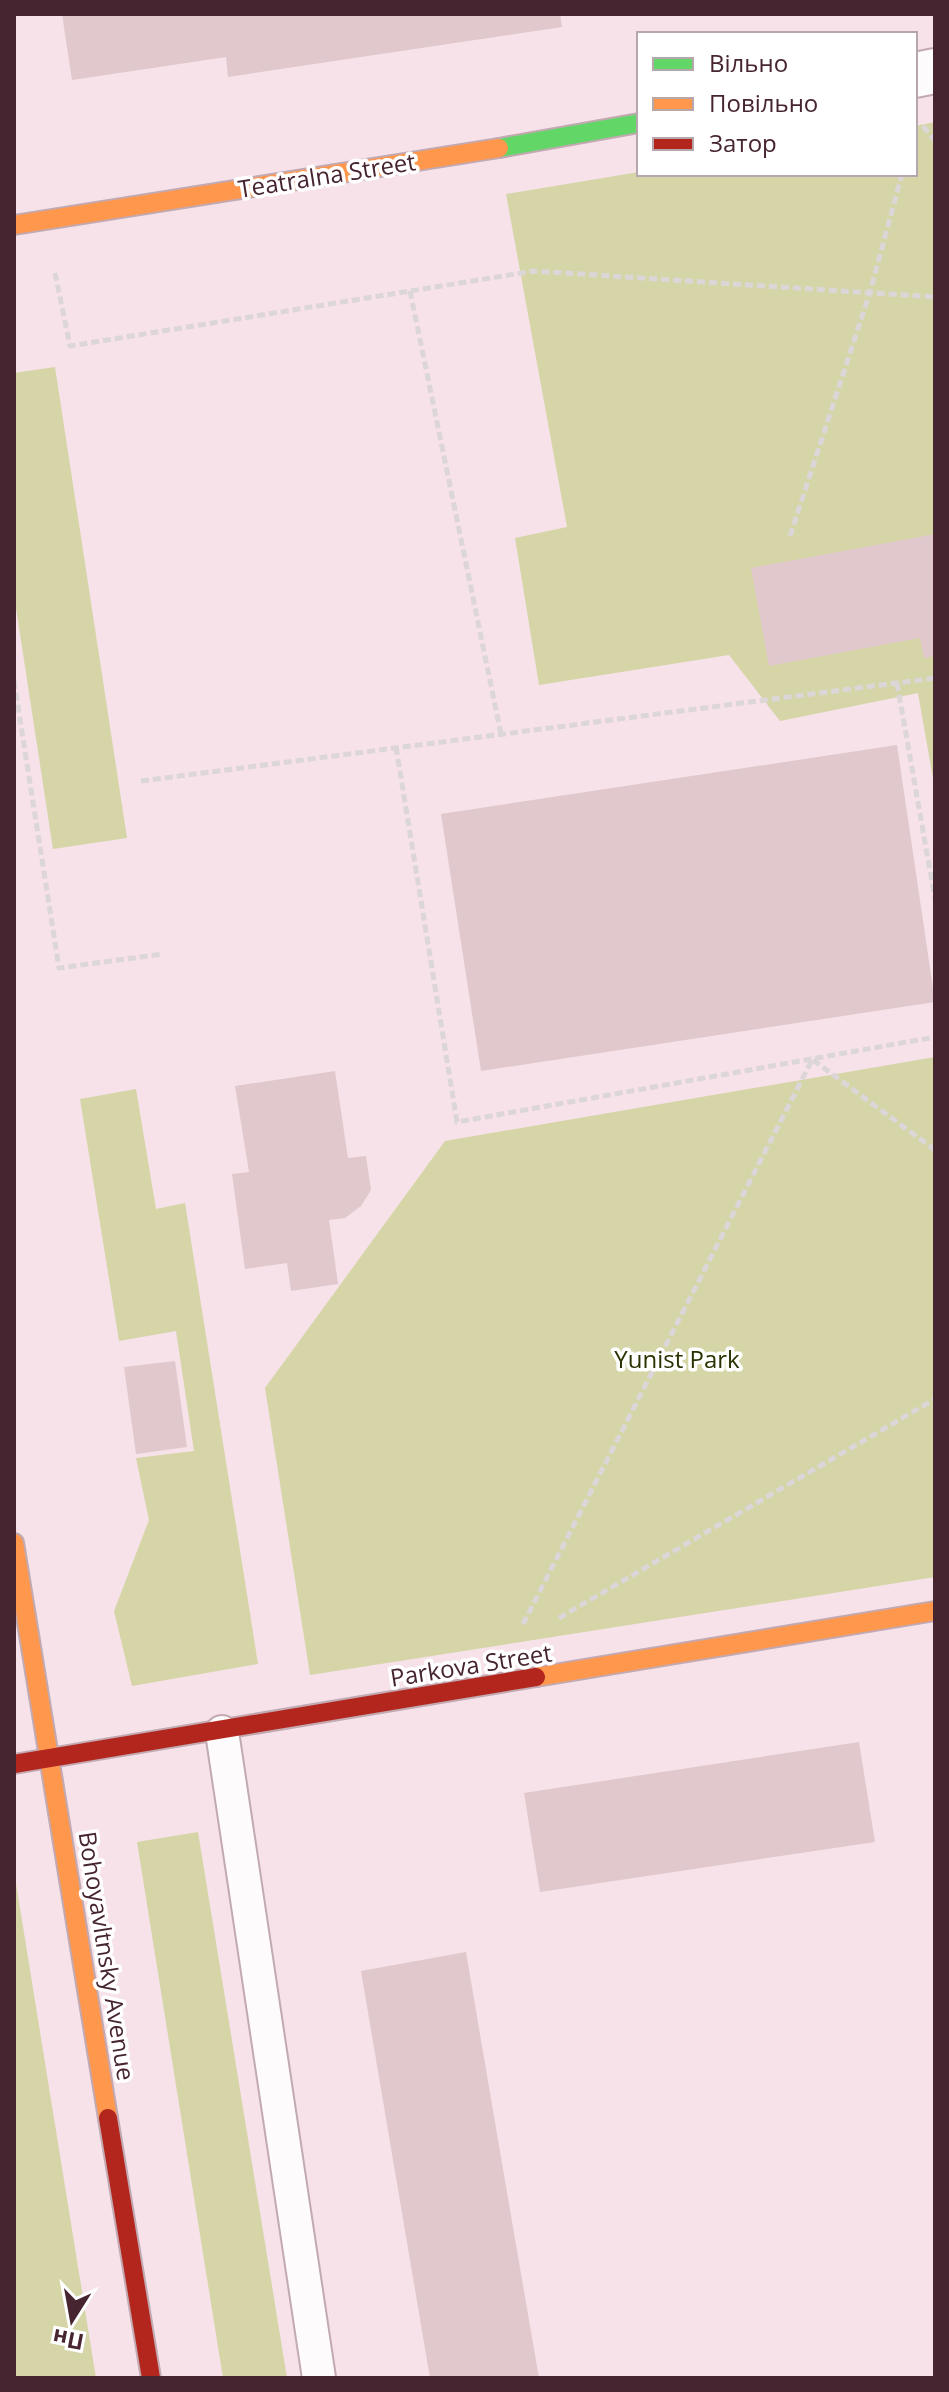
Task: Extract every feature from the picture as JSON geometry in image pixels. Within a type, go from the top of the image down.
[{"type":"street","name":"Teatralna Street","points":[[14,225],[402,165],[637,123]]},
{"type":"street","name":"Bohoyavltnsky Avenue","points":[[14,1543],[151,2378]]},
{"type":"street","name":"Parkova Street","points":[[14,1764],[222,1732],[935,1611]]},
{"type":"lane","points":[[222,1732],[319,2378]]},
{"type":"path","points":[[790,536],[870,292],[901,176]]},
{"type":"path","points":[[54,264],[70,346],[534,271],[935,297]]},
{"type":"path","points":[[410,291],[501,734]]},
{"type":"path","points":[[141,781],[935,678]]},
{"type":"path","points":[[14,681],[59,968],[163,954]]},
{"type":"path","points":[[897,683],[935,899]]},
{"type":"path","points":[[396,747],[457,1122],[935,1037]]},
{"type":"path","points":[[812,1059],[935,1150]]},
{"type":"path","points":[[519,1631],[812,1059]]},
{"type":"path","points":[[553,1621],[935,1399]]},
{"type":"green space","points":[[935,122],[935,790],[918,693],[780,721],[729,655],[539,685],[515,538],[567,527],[506,194],[637,172],[637,176],[917,176],[917,126]]},
{"type":"green space","points":[[55,367],[127,838],[53,849],[14,595],[14,373]]},
{"type":"green space","name":"Yunist Park","points":[[935,1057],[935,1577],[310,1675],[265,1388],[445,1141]]},
{"type":"green space","points":[[136,1089],[156,1209],[185,1203],[258,1664],[132,1686],[114,1611],[149,1520],[136,1458],[194,1451],[176,1331],[119,1341],[80,1099]]},
{"type":"green space","points":[[198,1832],[287,2378],[223,2378],[137,1842]]},
{"type":"green space","points":[[14,1871],[96,2378],[14,2378]]},
{"type":"building","points":[[62,14],[560,14],[562,27],[228,77],[226,57],[72,80]]},
{"type":"building","points":[[935,534],[935,656],[924,658],[920,638],[769,666],[751,568]]},
{"type":"building","points":[[897,745],[935,1002],[481,1071],[441,814]]},
{"type":"building","points":[[335,1071],[348,1158],[366,1156],[371,1190],[361,1206],[345,1218],[329,1220],[338,1284],[291,1291],[287,1263],[245,1269],[232,1174],[249,1172],[235,1086]]},
{"type":"building","points":[[175,1361],[187,1447],[136,1454],[124,1367]]},
{"type":"building","points":[[859,1742],[875,1842],[540,1892],[524,1793]]},
{"type":"building","points":[[466,1952],[539,2378],[430,2378],[361,1971]]},
{"type":"traffic: fast","points":[[499,148],[637,123]]},
{"type":"traffic: slow","points":[[14,225],[499,148]]},
{"type":"traffic: slow","points":[[14,1543],[108,2118]]},
{"type":"traffic: slow","points":[[536,1677],[935,1611]]},
{"type":"traffic: jam","points":[[14,1764],[536,1677]]},
{"type":"traffic: jam","points":[[108,2118],[151,2378]]}]
